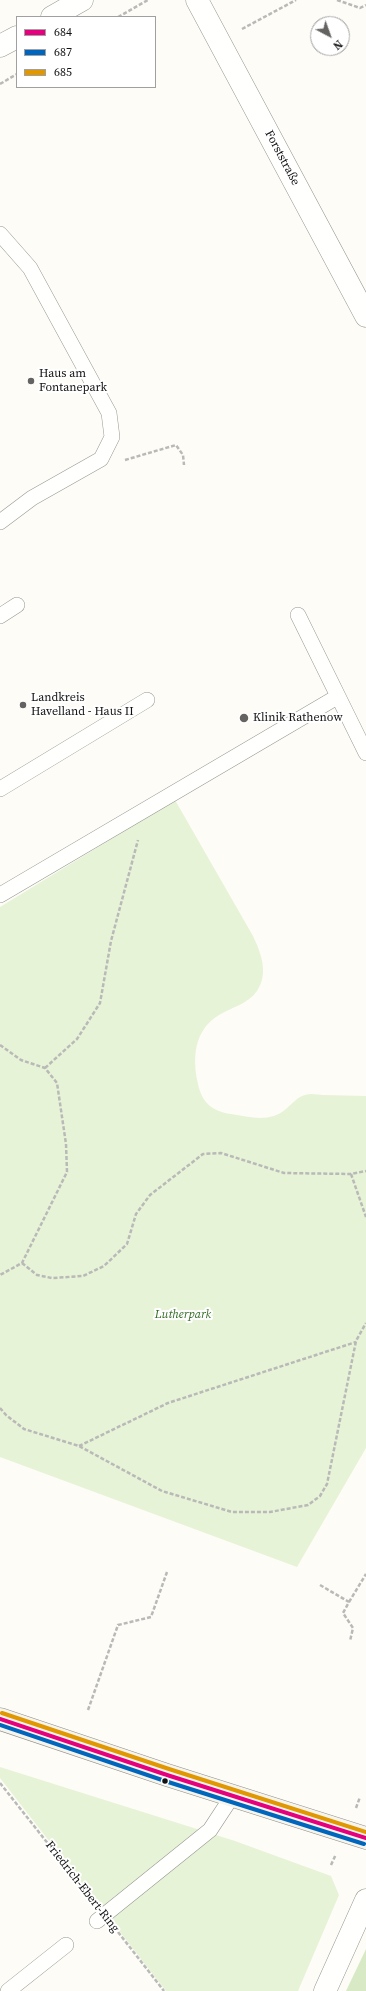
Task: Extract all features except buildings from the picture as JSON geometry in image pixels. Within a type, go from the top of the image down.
[{"type":"main road","points":[[0,1719],[167,1775],[366,1838]]},
{"type":"street","points":[[54,16],[82,0]]},
{"type":"street","name":"Forststraße","points":[[197,0],[366,316]]},
{"type":"street","points":[[0,46],[16,37]]},
{"type":"street","points":[[325,1991],[366,1900]]},
{"type":"lane","points":[[0,234],[30,268],[109,413],[112,437],[101,459],[32,498],[0,522]]},
{"type":"lane","points":[[0,616],[17,605]]},
{"type":"lane","points":[[298,615],[337,697],[366,753]]},
{"type":"lane","points":[[0,895],[148,806],[337,697]]},
{"type":"lane","points":[[0,789],[147,700]]},
{"type":"lane","points":[[101,1918],[210,1830],[233,1795]]},
{"type":"lane","points":[[8,1991],[66,1945]]},
{"type":"path","points":[[120,16],[148,0]]},
{"type":"path","points":[[219,42],[296,0]]},
{"type":"path","points":[[337,0],[360,8],[366,5]]},
{"type":"path","points":[[0,84],[16,75]]},
{"type":"path","points":[[101,459],[106,466],[176,445],[183,455],[184,465]]},
{"type":"path","points":[[45,1068],[77,1039],[100,1003],[111,941],[148,806]]},
{"type":"path","points":[[0,1045],[21,1060],[45,1068],[57,1084],[66,1144],[67,1172],[22,1263],[0,1275]]},
{"type":"path","points":[[22,1263],[37,1275],[52,1278],[83,1276],[104,1266],[128,1244],[136,1214],[150,1195],[203,1154],[221,1153],[284,1173],[351,1174],[366,1171]]},
{"type":"path","points":[[351,1174],[366,1217]]},
{"type":"path","points":[[0,1408],[6,1415],[24,1429],[79,1446],[162,1491],[232,1512],[270,1512],[308,1505],[320,1496],[327,1484],[356,1341],[366,1323]]},
{"type":"path","points":[[79,1446],[168,1403],[356,1341]]},
{"type":"path","points":[[88,1710],[118,1625],[151,1617],[167,1572]]},
{"type":"path","points":[[350,1641],[353,1628],[343,1613],[366,1574]]},
{"type":"path","points":[[320,1584],[349,1602]]},
{"type":"path","name":"Friedrich-Ebert-Ring","points":[[0,1783],[101,1918],[164,1991]]},
{"type":"green space","name":"Lutherpark","points":[[175,800],[253,936],[259,949],[263,970],[261,984],[257,991],[249,999],[211,1021],[204,1028],[200,1037],[195,1055],[195,1064],[198,1084],[205,1101],[213,1108],[224,1113],[267,1118],[280,1113],[297,1099],[307,1094],[366,1096],[366,1448],[297,1567],[0,1457],[0,907]]},
{"type":"green space","points":[[0,1767],[235,1841],[331,1876],[339,1895],[298,1991],[166,1991],[0,1778]]},
{"type":"green space","points":[[366,1949],[366,1991],[346,1991]]},
{"type":"transit line","name":"685","points":[[2,1713],[169,1769],[366,1832]]},
{"type":"transit line","name":"684","points":[[0,1719],[167,1775],[366,1838]]},
{"type":"transit line","name":"687","points":[[0,1725],[165,1781],[364,1844]]},
{"type":"place","name":"Haus am Fontanepark","points":[[31,381]]},
{"type":"place","name":"Landkreis Havelland - Haus II","points":[[23,705]]},
{"type":"place","name":"Klinik Rathenow","points":[[244,718]]}]
